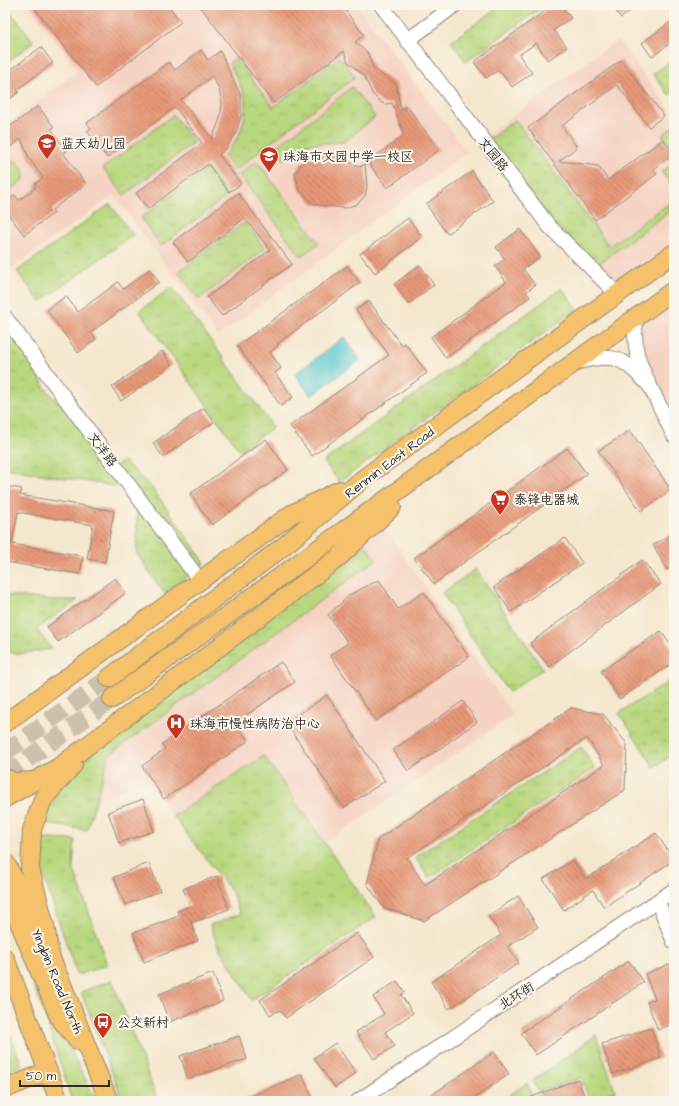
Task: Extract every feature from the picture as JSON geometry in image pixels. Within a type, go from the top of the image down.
[{"type":"main road","name":"Renmin East Road","points":[[109,678],[284,546],[364,478],[674,253]]},
{"type":"main road","points":[[112,699],[674,290]]},
{"type":"main road","points":[[5,798],[59,767],[338,558],[438,463]]},
{"type":"main road","points":[[5,728],[9,714],[138,626],[290,515],[364,478]]},
{"type":"main road","points":[[51,961],[45,926],[30,869],[32,830],[43,798],[67,771],[117,724]]},
{"type":"main road","points":[[5,778],[14,782],[36,781]]},
{"type":"main road","name":"Yingbin Road North","points":[[5,862],[17,884],[51,961],[109,1101]]},
{"type":"main road","points":[[5,889],[59,1017],[91,1058]]},
{"type":"main road","points":[[5,958],[59,1101]]},
{"type":"main road","points":[[5,973],[24,1007]]},
{"type":"main road","points":[[5,1089],[48,1071]]},
{"type":"street","name":"文园路","points":[[381,5],[549,226],[617,294]]},
{"type":"street","points":[[407,41],[455,5]]},
{"type":"street","name":"文洋路","points":[[5,317],[200,580]]},
{"type":"street","points":[[636,318],[636,355],[674,436]]},
{"type":"street","points":[[576,362],[606,357],[621,360],[650,386]]},
{"type":"street","name":"北环街","points":[[358,1101],[674,890]]},
{"type":"street","points":[[658,902],[674,942]]},
{"type":"shaded area","name":"珠海市文园中学一校区","points":[[28,5],[356,5],[467,152],[218,336],[114,195],[5,273],[5,126],[78,71]]},
{"type":"shaded area","points":[[618,40],[674,115],[674,253],[617,294],[482,138]]},
{"type":"shaded area","points":[[674,291],[674,421],[650,386],[636,319]]},
{"type":"shaded area","points":[[379,520],[513,715],[325,843],[264,756],[173,816],[148,780],[36,820],[67,771]]},
{"type":"green space","points":[[5,5],[34,42],[5,64]]},
{"type":"green space","points":[[502,5],[545,5],[466,62],[451,41]]},
{"type":"green space","points":[[340,57],[355,77],[235,170],[224,155],[230,149],[243,125],[245,116],[245,98],[229,63],[236,58],[273,107]]},
{"type":"green space","points":[[674,59],[674,91],[669,95],[653,74]]},
{"type":"green space","points":[[352,87],[375,117],[344,142],[304,144],[284,160],[275,148]]},
{"type":"green space","points":[[173,115],[194,142],[124,195],[103,168]]},
{"type":"green space","points":[[515,120],[609,246],[674,200],[674,208],[597,265],[552,221],[489,139]]},
{"type":"green space","points":[[674,126],[674,149],[662,135]]},
{"type":"green space","points":[[5,159],[13,160],[19,164],[23,171],[24,179],[5,195]]},
{"type":"green space","points":[[257,161],[319,243],[301,256],[239,175]]},
{"type":"green space","points":[[674,164],[674,188],[661,172]]},
{"type":"green space","points":[[207,168],[228,195],[161,246],[141,218]]},
{"type":"green space","points":[[110,204],[133,235],[40,302],[17,271]]},
{"type":"green space","points":[[245,222],[265,249],[199,299],[178,272]]},
{"type":"green space","points":[[172,287],[273,427],[240,451],[139,311]]},
{"type":"green space","points":[[562,288],[577,309],[339,482],[324,461]]},
{"type":"green space","points":[[5,309],[30,352],[30,360],[45,388],[115,467],[124,461],[152,488],[205,563],[164,593],[137,554],[137,490],[5,468]]},
{"type":"green space","points":[[366,545],[376,560],[109,755],[87,830],[41,823],[62,786],[100,744]]},
{"type":"green space","points":[[476,569],[543,669],[509,692],[442,593]]},
{"type":"green space","points":[[5,595],[53,600],[78,600],[36,629],[52,649],[19,654],[5,651]]},
{"type":"green space","points":[[670,681],[674,686],[674,754],[654,767],[619,713]]},
{"type":"green space","points":[[581,747],[595,768],[429,878],[415,857]]},
{"type":"green space","points":[[264,756],[376,917],[252,1000],[218,946],[210,925],[240,914],[232,892],[173,816]]},
{"type":"green space","points":[[43,839],[75,840],[73,867],[107,965],[77,975],[42,872]]},
{"type":"green space","points":[[5,906],[48,1008],[97,1101],[72,1101],[44,1012],[5,917]]},
{"type":"green space","points":[[112,980],[158,1101],[123,1101],[81,992]]},
{"type":"green space","points":[[5,1023],[22,1065],[5,1071]]},
{"type":"green space","points":[[596,1035],[615,1091],[589,1100],[581,1077],[538,1092],[533,1080]]},
{"type":"green space","points":[[527,1083],[534,1101],[501,1101]]},
{"type":"water","points":[[344,337],[360,360],[311,396],[295,374]]},
{"type":"building","points":[[32,5],[168,5],[181,22],[96,87]]},
{"type":"building","points":[[199,5],[341,5],[364,35],[355,42],[367,52],[374,69],[396,84],[401,110],[407,106],[439,150],[387,188],[368,162],[404,135],[392,103],[382,103],[373,95],[364,76],[348,62],[344,51],[274,103]]},
{"type":"building","points":[[553,5],[561,5],[571,18],[554,30],[567,47],[548,60],[536,43],[519,55],[532,73],[512,87],[499,70],[486,78],[474,62]]},
{"type":"building","points":[[611,5],[638,5],[621,18]]},
{"type":"building","points":[[674,19],[674,40],[652,57],[642,43]]},
{"type":"building","points":[[41,47],[53,63],[17,90],[19,92],[5,103],[5,74]]},
{"type":"building","points":[[201,50],[208,60],[220,51],[241,96],[241,116],[236,133],[227,147],[219,155],[241,184],[229,192],[208,164],[148,209],[136,193],[202,143],[175,107],[107,158],[87,131],[91,128],[87,123],[169,62],[175,70]],"holes":[[[212,76],[219,89],[222,104],[220,119],[212,139],[181,100]]]},
{"type":"building","points":[[621,60],[664,116],[649,127],[617,85],[562,126],[577,147],[559,161],[598,166],[608,180],[663,139],[674,154],[653,169],[657,174],[595,220],[528,128]]},
{"type":"building","points":[[38,106],[54,127],[51,129],[67,151],[63,153],[86,184],[52,210],[54,213],[24,235],[5,210],[5,202],[15,195],[19,200],[34,189],[36,183],[43,178],[29,158],[21,139],[5,151],[5,130]]},
{"type":"building","points":[[321,155],[340,157],[360,167],[365,164],[367,187],[365,196],[357,204],[346,208],[314,204],[299,190],[295,173],[301,164],[311,157]]},
{"type":"building","points":[[472,171],[493,201],[447,234],[426,204]]},
{"type":"building","points":[[238,193],[292,264],[222,316],[207,297],[270,250],[245,218],[188,262],[173,242]]},
{"type":"building","points":[[408,218],[422,237],[375,273],[360,254]]},
{"type":"building","points":[[520,229],[540,257],[523,269],[535,285],[526,292],[530,297],[446,358],[431,337],[506,282],[495,266],[505,259],[496,247]]},
{"type":"building","points":[[420,265],[434,285],[409,304],[394,284]]},
{"type":"building","points":[[347,266],[360,283],[277,344],[278,346],[270,352],[281,368],[275,373],[293,397],[281,406],[237,346]]},
{"type":"building","points":[[150,269],[159,282],[91,332],[96,339],[78,353],[47,310],[66,296],[78,312],[118,282],[123,289]]},
{"type":"building","points":[[369,301],[402,346],[405,343],[427,373],[312,456],[290,426],[389,355],[356,310]]},
{"type":"building","points":[[162,351],[172,365],[121,401],[112,387]]},
{"type":"building","points":[[204,408],[214,422],[163,457],[153,443]]},
{"type":"building","points":[[630,430],[671,490],[641,511],[598,451]]},
{"type":"building","points":[[266,439],[288,470],[212,525],[190,494]]},
{"type":"building","name":"泰锋电器城","points":[[567,448],[587,474],[434,584],[414,558]]},
{"type":"building","points":[[5,486],[22,489],[20,495],[114,511],[105,562],[87,559],[93,525],[18,512],[12,544],[83,556],[80,574],[5,562]]},
{"type":"building","points":[[674,533],[674,566],[667,570],[653,545]]},
{"type":"building","points":[[565,538],[582,563],[511,612],[494,587]]},
{"type":"building","points":[[642,560],[661,584],[549,667],[530,643]]},
{"type":"building","points":[[115,578],[126,593],[58,642],[47,627]]},
{"type":"building","points":[[379,580],[398,609],[424,592],[469,657],[376,721],[330,655],[348,643],[328,615],[351,594]]},
{"type":"building","points":[[661,631],[674,650],[674,662],[620,699],[601,671]]},
{"type":"building","points":[[281,662],[295,682],[236,722],[248,741],[164,799],[142,766],[165,749],[162,744]]},
{"type":"building","points":[[327,695],[385,781],[344,808],[286,723]]},
{"type":"building","points":[[463,701],[477,722],[408,771],[393,750]]},
{"type":"building","points":[[571,708],[603,714],[627,744],[625,790],[424,921],[384,908],[367,884],[378,839]],"holes":[[[587,738],[604,765],[425,885],[407,858]]]},
{"type":"building","points":[[143,799],[154,831],[119,843],[108,812]]},
{"type":"building","points":[[656,833],[674,860],[604,907],[593,890],[564,910],[543,879],[573,860],[586,879]]},
{"type":"building","points":[[149,863],[160,891],[125,905],[114,877]]},
{"type":"building","points":[[217,876],[229,909],[191,923],[198,941],[144,962],[133,933],[179,916],[177,911],[190,906],[183,889]]},
{"type":"building","points":[[518,896],[538,927],[508,946],[519,963],[449,1009],[431,982],[501,935],[488,916]]},
{"type":"building","points":[[357,933],[374,957],[286,1018],[280,1010],[270,1015],[260,1000]]},
{"type":"building","points":[[629,961],[644,982],[536,1055],[521,1033]]},
{"type":"building","points":[[670,964],[674,975],[674,1023],[658,1030],[647,1002],[655,999],[645,974]]},
{"type":"building","points":[[213,973],[223,1001],[169,1022],[159,994]]},
{"type":"building","points":[[397,981],[405,992],[401,995],[413,1013],[385,1032],[395,1046],[374,1059],[356,1032],[384,1014],[373,997]]},
{"type":"building","points":[[651,1028],[661,1058],[613,1074],[602,1044]]},
{"type":"building","points":[[239,1036],[247,1059],[188,1079],[180,1056]]},
{"type":"building","points":[[335,1043],[356,1073],[335,1088],[314,1058]]},
{"type":"building","points":[[494,1052],[509,1074],[470,1101],[423,1101]]},
{"type":"building","points":[[302,1074],[314,1101],[240,1101]]},
{"type":"building","points":[[578,1079],[585,1098],[576,1101],[522,1101]]},
{"type":"tunnel","points":[[5,752],[109,678]]},
{"type":"tunnel","points":[[5,775],[112,699]]},
{"type":"place","name":"蓝天幼儿园","points":[[47,160]]},
{"type":"place","name":"珠海市文园中学一校区","points":[[269,173]]},
{"type":"place","name":"泰锋电器城","points":[[500,516]]},
{"type":"place","name":"珠海市慢性病防治中心","points":[[176,740]]},
{"type":"place","name":"公交新村","points":[[103,1039]]}]
